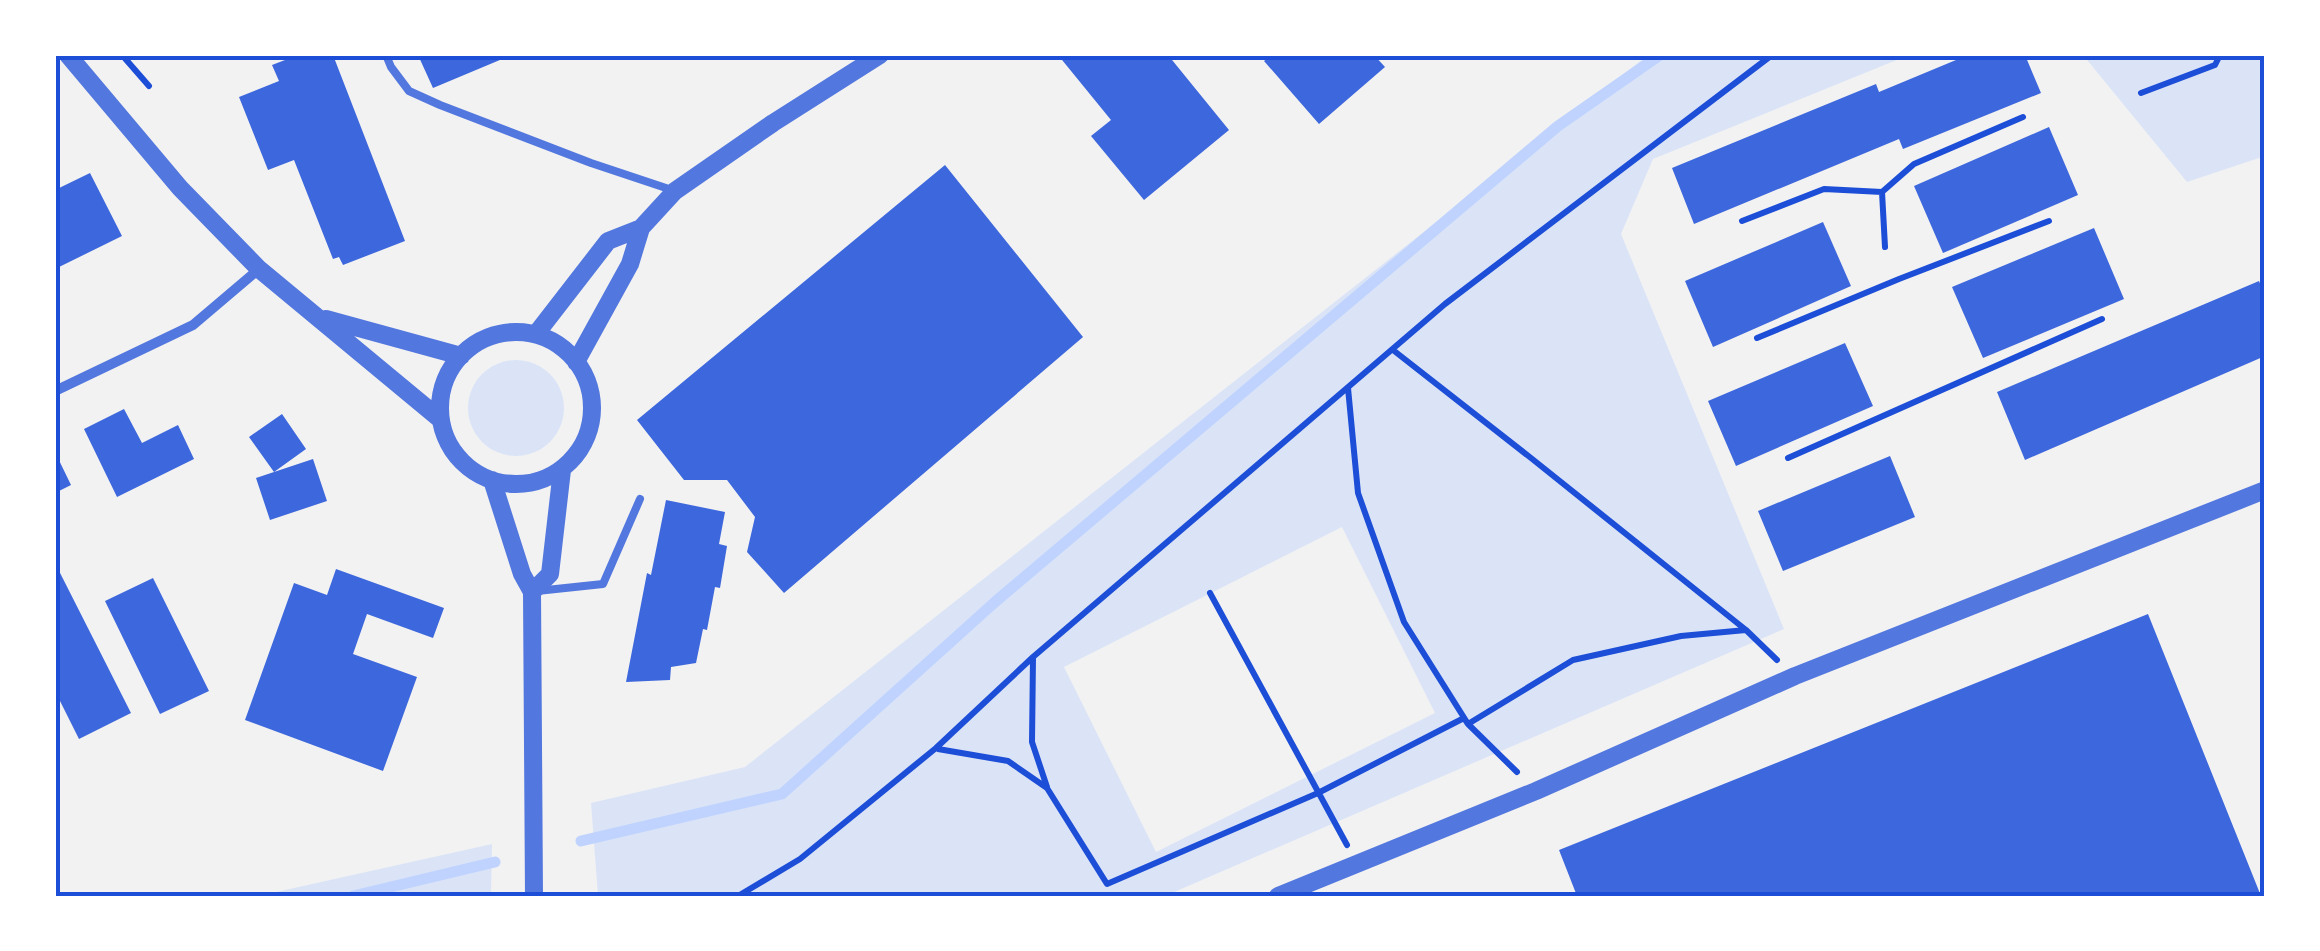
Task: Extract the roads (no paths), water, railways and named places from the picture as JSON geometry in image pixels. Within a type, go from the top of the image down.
[{"type":"street","points":[[68,55],[180,188],[258,269],[440,419]]},
{"type":"street","points":[[576,362],[630,264],[641,228],[674,191],[880,55]]},
{"type":"street","points":[[536,334],[608,241],[641,228]]},
{"type":"street","points":[[55,391],[193,325],[258,269]]},
{"type":"street","points":[[317,316],[461,356]]},
{"type":"street","points":[[499,333],[536,334],[555,342],[584,373],[591,393],[592,414],[587,436],[562,470],[543,480],[502,484],[468,468],[445,438],[440,419],[444,380],[461,356],[481,340],[499,333]]},
{"type":"street","points":[[532,592],[550,574],[562,470]]},
{"type":"street","points":[[492,480],[522,574],[532,592],[534,896]]},
{"type":"street","points":[[1278,896],[1536,791],[1795,676],[2265,490]]},
{"type":"lane","points":[[386,55],[409,91],[591,163],[674,191]]},
{"type":"lane","points":[[532,592],[603,584],[640,499]]},
{"type":"waterway","points":[[581,841],[782,794],[995,602],[1558,126],[1660,55]]},
{"type":"waterway","points":[[353,896],[495,862]]}]
